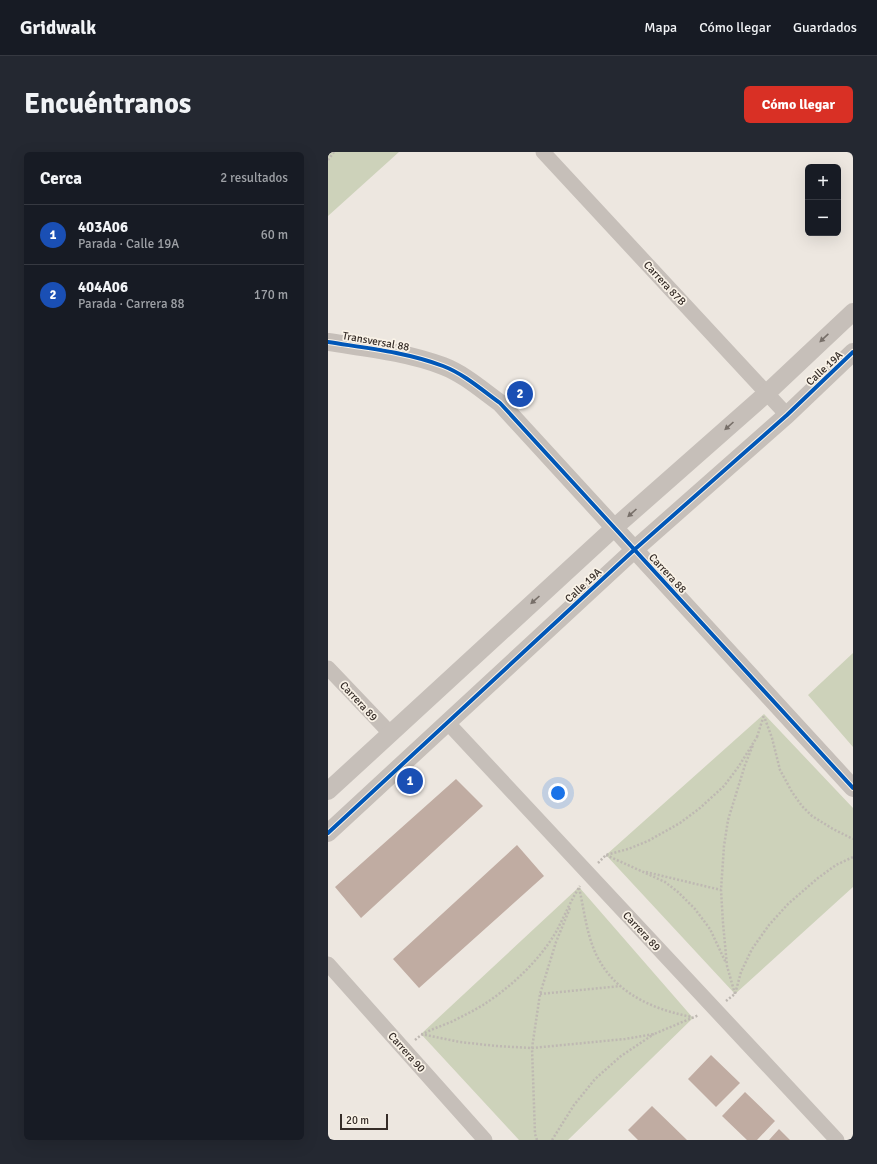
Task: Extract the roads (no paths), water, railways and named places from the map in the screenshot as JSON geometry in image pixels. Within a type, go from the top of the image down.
[{"type":"street","name":"Carrera 87B","points":[[542,152],[787,415]]},
{"type":"street","name":"Calle 19A","points":[[328,791],[614,528],[767,393],[853,312]]},
{"type":"street","name":"Transversal 88","points":[[328,342],[407,356],[444,366],[464,377]]},
{"type":"street","name":"Calle 19A","points":[[328,833],[634,550],[787,415],[853,352]]},
{"type":"street","name":"Carrera 88","points":[[464,377],[500,403],[853,788]]},
{"type":"street","name":"Carrera 89","points":[[328,668],[390,733]]},
{"type":"street","name":"Carrera 89","points":[[447,722],[837,1140]]},
{"type":"street","name":"Carrera 90","points":[[328,964],[485,1140]]},
{"type":"place","name":"404A06","points":[[520,394]]},
{"type":"place","name":"403A06","points":[[410,781]]}]
